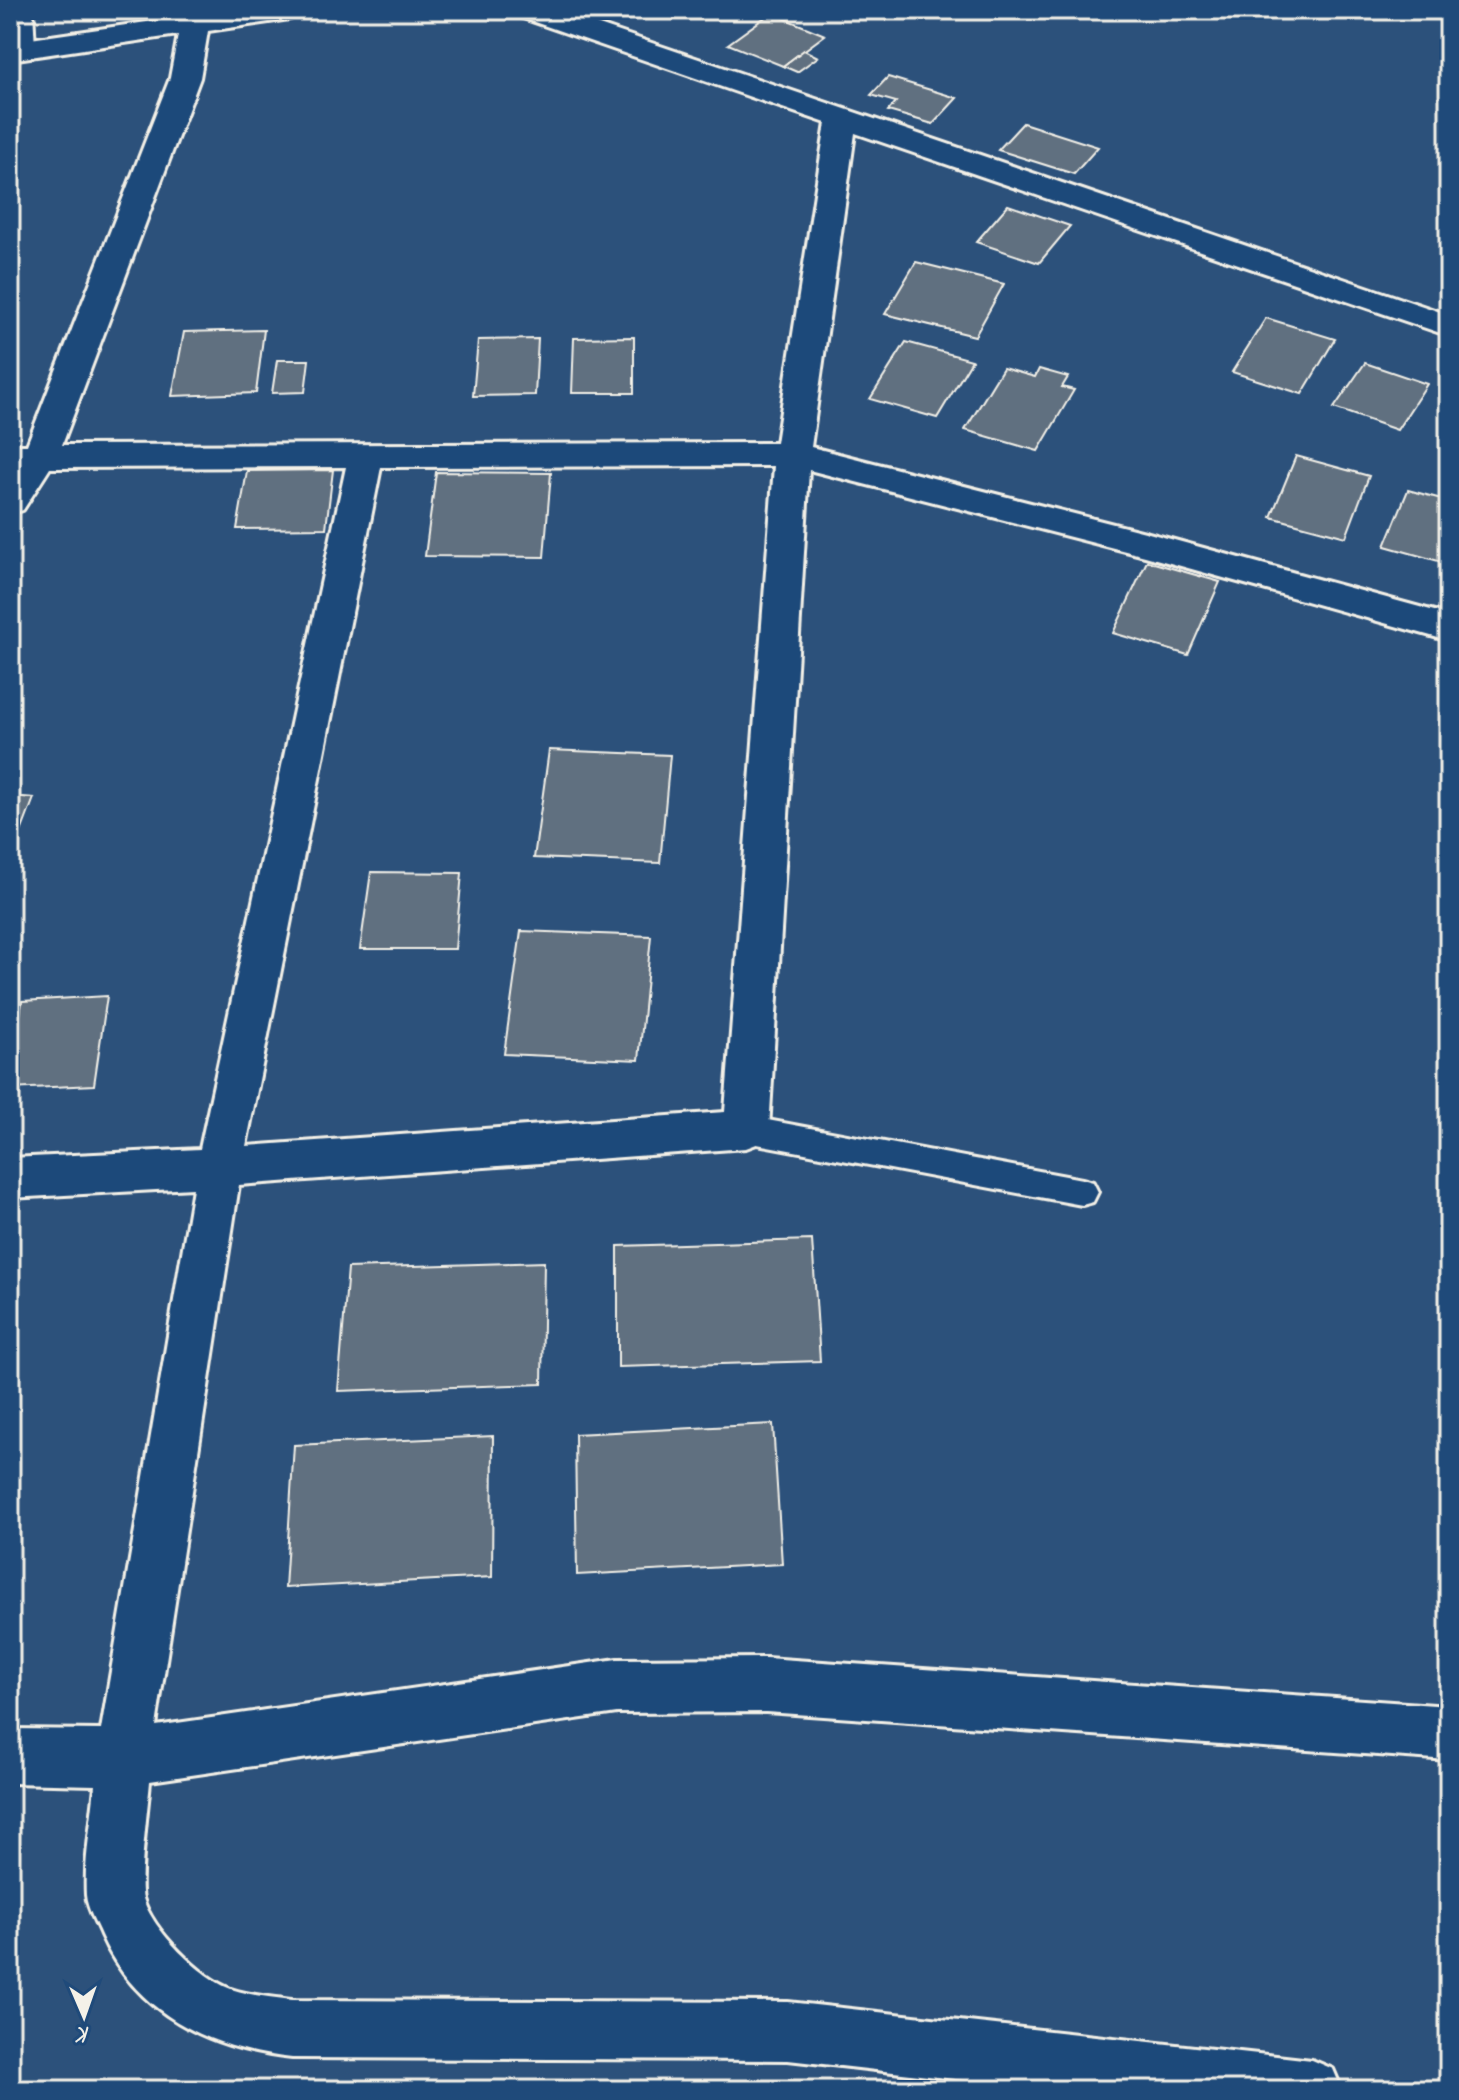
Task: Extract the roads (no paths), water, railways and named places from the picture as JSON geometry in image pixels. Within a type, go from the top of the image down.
[{"type":"street","points":[[18,50],[196,16],[290,10]]},
{"type":"street","points":[[527,10],[1449,326]]},
{"type":"street","points":[[10,502],[25,457],[185,78],[196,16]]},
{"type":"street","points":[[10,1178],[219,1167],[746,1129],[792,454],[842,118]]},
{"type":"street","points":[[366,454],[219,1167],[124,1758],[114,1898],[132,1938],[159,1972],[192,2000],[223,2016],[257,2025],[292,2029],[788,2031],[1312,2090]]},
{"type":"street","points":[[25,457],[792,454],[1145,544],[1449,628]]},
{"type":"street","points":[[10,1756],[124,1758],[617,1686],[766,1685],[1449,1733]]},
{"type":"lane","points":[[18,50],[23,10]]},
{"type":"lane","points":[[746,1129],[1082,1192]]}]
